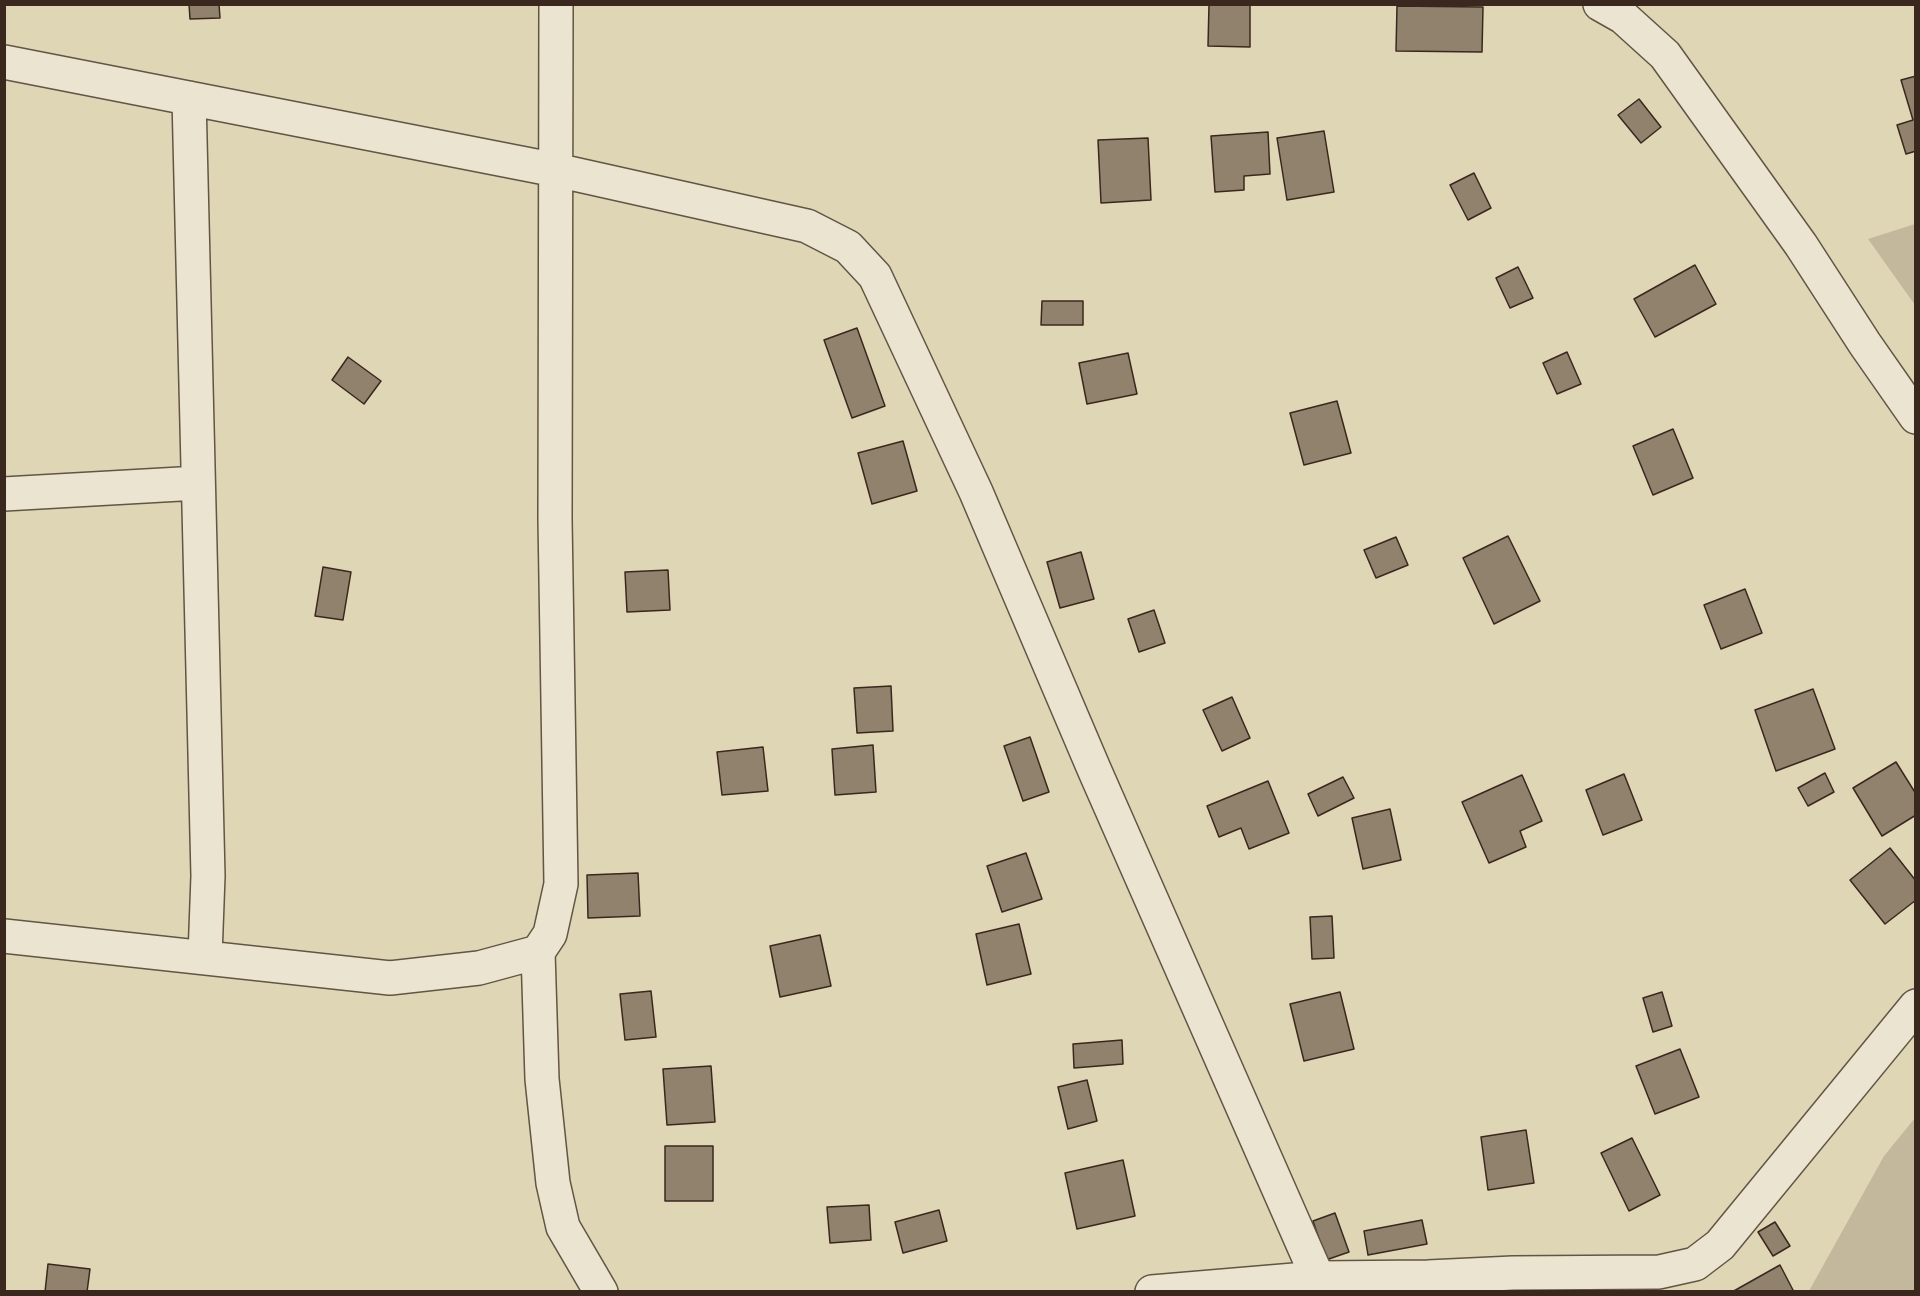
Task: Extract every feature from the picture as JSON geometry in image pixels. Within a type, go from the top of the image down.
[{"type":"street","points":[[556,4],[555,519],[561,884],[550,934],[538,952],[542,1079],[553,1183],[564,1227],[601,1292]]},
{"type":"street","points":[[1600,4],[1623,17],[1665,55],[1802,246],[1865,344],[1916,417]]},
{"type":"street","points":[[4,62],[556,170],[807,226],[848,246],[875,276],[976,492],[1094,769],[1321,1285]]},
{"type":"street","points":[[189,98],[208,876],[205,956]]},
{"type":"street","points":[[4,494],[198,483]]},
{"type":"street","points":[[4,936],[205,956],[390,978],[479,968],[538,952]]},
{"type":"street","points":[[1152,1292],[1321,1285],[1513,1273],[1659,1272],[1695,1264],[1720,1245],[1916,1006]]},
{"type":"shaded area","points":[[1916,224],[1915,305],[1868,239]]},
{"type":"shaded area","points":[[1915,1118],[1915,1291],[1809,1291],[1884,1156]]},
{"type":"building","points":[[189,4],[219,4],[220,18],[190,19]]},
{"type":"building","points":[[1209,4],[1250,4],[1250,47],[1208,46]]},
{"type":"building","points":[[1397,6],[1483,7],[1482,52],[1396,51]]},
{"type":"building","points":[[1916,76],[1916,151],[1906,154],[1897,125],[1913,120],[1901,80]]},
{"type":"building","points":[[1639,99],[1661,127],[1641,143],[1618,115]]},
{"type":"building","points":[[1324,131],[1334,192],[1287,200],[1277,138]]},
{"type":"building","points":[[1268,132],[1270,174],[1244,176],[1244,190],[1215,192],[1211,136]]},
{"type":"building","points":[[1148,138],[1151,200],[1101,203],[1098,140]]},
{"type":"building","points":[[1474,173],[1491,208],[1468,220],[1450,185]]},
{"type":"building","points":[[1695,265],[1716,304],[1655,337],[1634,299]]},
{"type":"building","points":[[1518,267],[1533,298],[1510,308],[1496,278]]},
{"type":"building","points":[[1042,301],[1083,301],[1083,325],[1041,325]]},
{"type":"building","points":[[857,328],[885,406],[852,418],[824,340]]},
{"type":"building","points":[[1567,352],[1581,384],[1557,394],[1543,363]]},
{"type":"building","points":[[1128,353],[1137,394],[1087,404],[1079,363]]},
{"type":"building","points":[[348,357],[381,381],[364,404],[332,380]]},
{"type":"building","points":[[1337,401],[1351,453],[1304,465],[1290,413]]},
{"type":"building","points":[[1673,429],[1693,478],[1653,495],[1633,446]]},
{"type":"building","points":[[903,441],[917,491],[872,504],[858,453]]},
{"type":"building","points":[[1508,536],[1540,601],[1494,624],[1463,558]]},
{"type":"building","points":[[1396,537],[1408,565],[1376,578],[1364,550]]},
{"type":"building","points":[[1081,552],[1094,599],[1060,608],[1047,562]]},
{"type":"building","points":[[323,567],[351,572],[343,620],[315,616]]},
{"type":"building","points":[[668,570],[670,610],[627,612],[625,572]]},
{"type":"building","points":[[1745,589],[1762,633],[1721,649],[1704,605]]},
{"type":"building","points":[[1154,610],[1165,643],[1139,652],[1128,619]]},
{"type":"building","points":[[891,686],[893,731],[857,733],[854,688]]},
{"type":"building","points":[[1813,689],[1835,749],[1776,771],[1755,710]]},
{"type":"building","points":[[1232,697],[1250,738],[1222,751],[1203,710]]},
{"type":"building","points":[[1030,737],[1049,792],[1023,801],[1004,746]]},
{"type":"building","points":[[873,745],[876,792],[835,795],[832,749]]},
{"type":"building","points":[[763,747],[768,791],[722,795],[717,752]]},
{"type":"building","points":[[1896,762],[1916,794],[1916,815],[1882,836],[1853,788]]},
{"type":"building","points":[[1825,773],[1834,792],[1808,806],[1798,788]]},
{"type":"building","points":[[1624,774],[1642,820],[1603,835],[1586,790]]},
{"type":"building","points":[[1522,775],[1542,821],[1520,831],[1526,847],[1489,863],[1462,802]]},
{"type":"building","points":[[1343,777],[1354,798],[1318,816],[1308,794]]},
{"type":"building","points":[[1268,781],[1289,833],[1249,849],[1241,828],[1219,837],[1207,806]]},
{"type":"building","points":[[1390,809],[1401,860],[1363,869],[1352,818]]},
{"type":"building","points":[[1890,848],[1916,881],[1916,900],[1885,924],[1850,880]]},
{"type":"building","points":[[1026,853],[1042,899],[1002,912],[987,866]]},
{"type":"building","points":[[638,873],[640,916],[588,918],[587,875]]},
{"type":"building","points":[[1332,916],[1334,958],[1312,959],[1310,917]]},
{"type":"building","points":[[1019,924],[1031,974],[987,985],[976,934]]},
{"type":"building","points":[[820,935],[831,986],[780,997],[770,946]]},
{"type":"building","points":[[651,991],[656,1037],[625,1040],[620,994]]},
{"type":"building","points":[[1340,992],[1354,1049],[1304,1061],[1290,1004]]},
{"type":"building","points":[[1662,992],[1672,1026],[1653,1032],[1643,998]]},
{"type":"building","points":[[1122,1040],[1123,1064],[1074,1068],[1073,1044]]},
{"type":"building","points":[[1680,1049],[1699,1097],[1655,1114],[1636,1066]]},
{"type":"building","points":[[711,1066],[715,1122],[667,1125],[663,1069]]},
{"type":"building","points":[[1087,1080],[1097,1121],[1068,1129],[1058,1087]]},
{"type":"building","points":[[1526,1130],[1534,1183],[1488,1190],[1481,1137]]},
{"type":"building","points":[[1632,1138],[1660,1195],[1629,1211],[1601,1153]]},
{"type":"building","points":[[665,1146],[713,1146],[713,1201],[665,1201]]},
{"type":"building","points":[[1123,1160],[1135,1216],[1077,1229],[1065,1173]]},
{"type":"building","points":[[869,1205],[871,1240],[830,1243],[827,1207]]},
{"type":"building","points":[[939,1210],[947,1241],[903,1253],[895,1222]]},
{"type":"building","points":[[1335,1213],[1349,1252],[1326,1260],[1313,1221]]},
{"type":"building","points":[[1422,1220],[1427,1244],[1368,1255],[1364,1231]]},
{"type":"building","points":[[1775,1222],[1790,1246],[1773,1256],[1758,1232]]},
{"type":"building","points":[[48,1264],[90,1269],[87,1292],[45,1292]]},
{"type":"building","points":[[1780,1265],[1794,1292],[1732,1292]]}]
